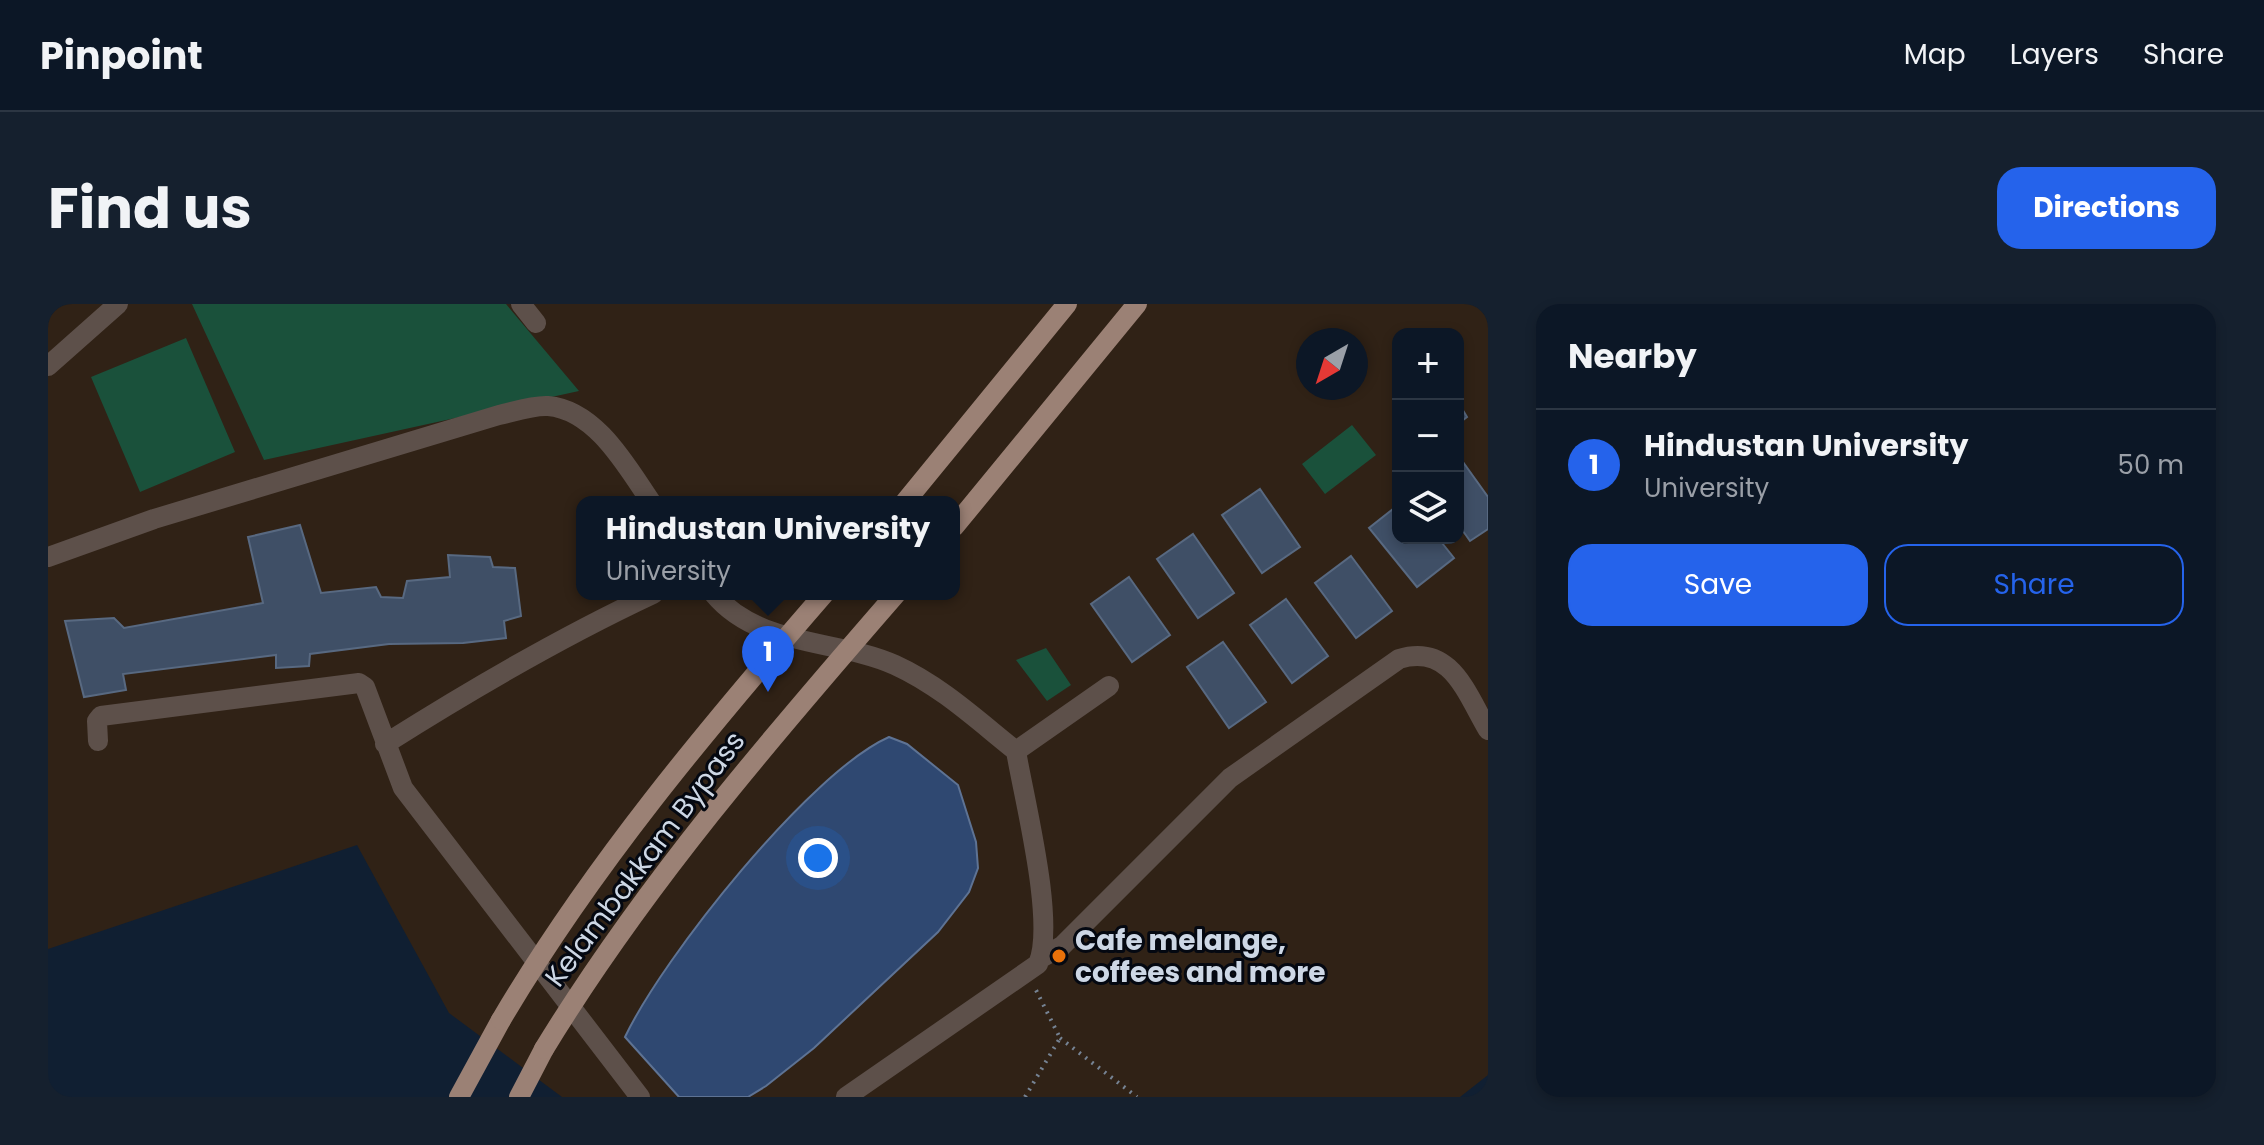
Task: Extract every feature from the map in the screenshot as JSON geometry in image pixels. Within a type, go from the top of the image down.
[{"type":"main road","points":[[910,496],[1067,304]]},
{"type":"main road","points":[[960,520],[1137,304]]},
{"type":"main road","name":"Kelambakkam Bypass","points":[[459,1097],[501,1020],[567,914],[616,846],[698,742],[819,600]]},
{"type":"main road","name":"Kelambakkam Bypass","points":[[519,1097],[582,987],[683,849],[753,760],[891,600]]},
{"type":"street","points":[[48,366],[118,304]]},
{"type":"street","points":[[521,304],[536,323]]},
{"type":"street","points":[[48,557],[154,519],[499,415],[548,406],[591,425],[618,454],[647,496]]},
{"type":"street","points":[[385,744],[504,670],[576,630],[640,600]]},
{"type":"street","points":[[722,600],[748,620],[775,634],[850,648],[916,675],[936,686],[1016,751],[1044,913],[1034,965]]},
{"type":"street","points":[[846,1097],[1062,946],[1230,778],[1399,659],[1419,652],[1435,656],[1459,681],[1488,730]]},
{"type":"street","points":[[98,741],[97,721],[101,716],[359,683],[365,687],[403,788],[640,1097]]},
{"type":"street","points":[[1016,751],[1109,686]]},
{"type":"path","points":[[1034,965],[1060,1038],[1137,1097]]},
{"type":"path","points":[[1025,1097],[1060,1038]]},
{"type":"shaded area","points":[[48,304],[1488,304],[1488,1075],[1460,1097],[562,1097],[449,1013],[357,845],[48,949]]},
{"type":"green space","points":[[192,304],[506,304],[579,391],[264,460]]},
{"type":"green space","points":[[186,338],[235,452],[140,492],[91,377]]},
{"type":"green space","points":[[1352,425],[1376,455],[1325,494],[1302,464]]},
{"type":"green space","points":[[1046,648],[1071,685],[1047,701],[1016,660]]},
{"type":"water","points":[[889,737],[907,744],[958,785],[976,842],[978,868],[969,892],[938,932],[814,1048],[766,1086],[748,1097],[679,1097],[625,1037],[644,1003],[704,916],[781,826],[820,787],[857,757]]},
{"type":"building","points":[[1464,463],[1488,497],[1488,529],[1470,541],[1464,532]]},
{"type":"building","points":[[1260,489],[1300,547],[1262,573],[1222,515]]},
{"type":"building","points":[[1392,510],[1392,544],[1443,544],[1454,558],[1417,587],[1369,528]]},
{"type":"building","points":[[300,525],[321,593],[376,587],[381,597],[403,598],[407,581],[450,577],[448,555],[490,557],[493,567],[515,568],[521,616],[504,621],[506,638],[463,643],[389,644],[310,654],[309,666],[276,668],[276,655],[123,674],[126,690],[84,697],[65,621],[114,618],[124,628],[263,603],[248,537]]},
{"type":"building","points":[[1193,534],[1234,593],[1198,618],[1157,559]]},
{"type":"building","points":[[1351,556],[1392,611],[1356,638],[1315,583]]},
{"type":"building","points":[[1129,577],[1170,635],[1132,662],[1091,604]]},
{"type":"building","points":[[1286,599],[1328,656],[1292,683],[1250,625]]},
{"type":"building","points":[[1223,642],[1266,702],[1229,728],[1187,667]]},
{"type":"place","name":"Hindustan University","points":[[768,692]]},
{"type":"place","name":"Cafe melange, coffees and more","points":[[1059,956]]}]
